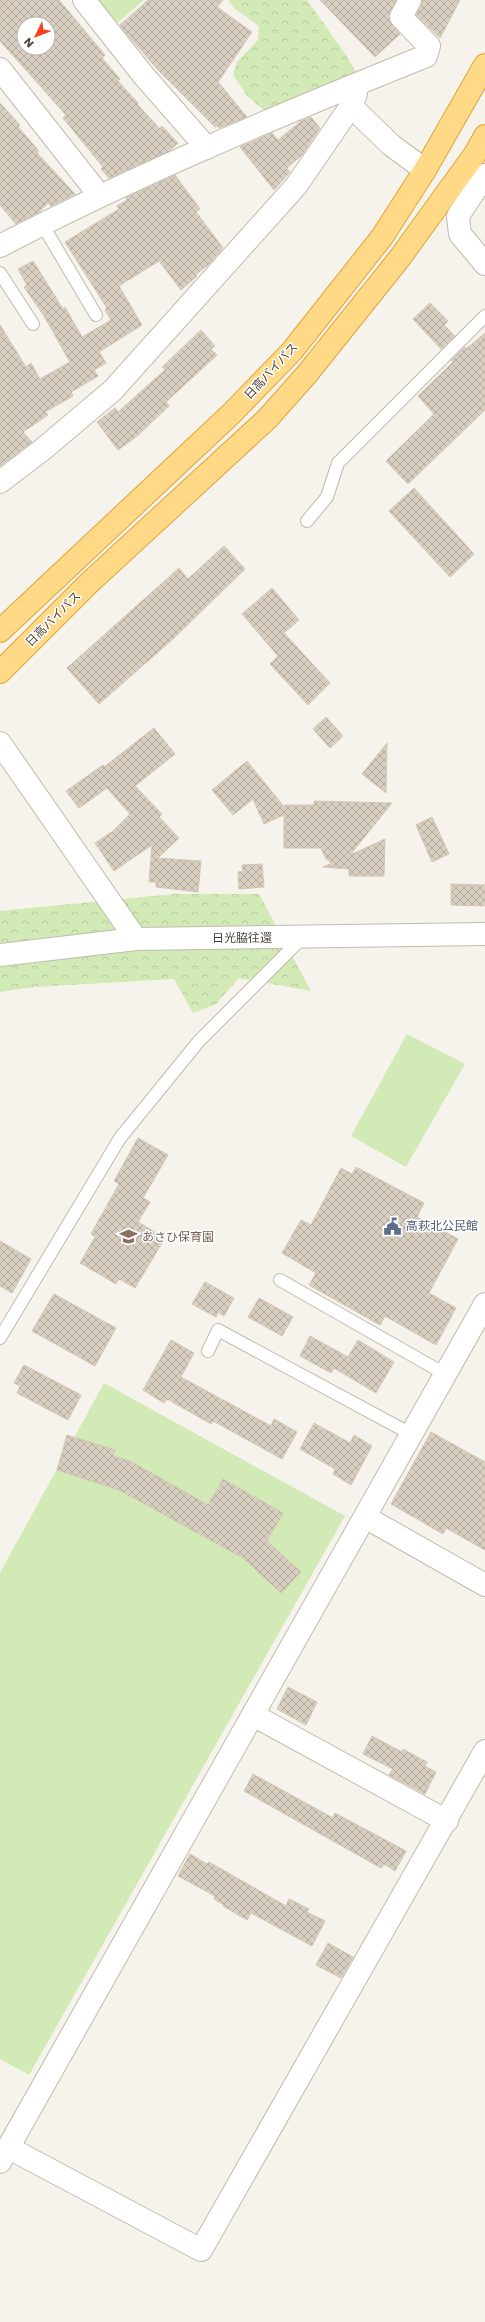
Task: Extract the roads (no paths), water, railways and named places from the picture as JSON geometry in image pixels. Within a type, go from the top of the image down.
[{"type":"highway","name":"日高バイパス","points":[[0,630],[232,413],[292,351],[382,237],[425,170],[485,65]]},
{"type":"highway","name":"日高バイパス","points":[[0,672],[89,583],[267,419],[307,374],[399,259],[475,154],[485,136]]},
{"type":"street","points":[[84,0],[144,76],[207,148]]},
{"type":"street","points":[[0,246],[100,196],[207,148],[426,56],[429,46],[401,17],[410,0]]},
{"type":"street","points":[[0,69],[100,196]]},
{"type":"street","points":[[0,482],[42,450],[114,390],[296,186],[351,106],[360,83]]},
{"type":"street","points":[[351,106],[391,145],[425,170]]},
{"type":"street","points":[[484,260],[460,234],[458,216],[485,175]]},
{"type":"street","points":[[0,743],[136,938]]},
{"type":"street","name":"日光脇往還","points":[[0,955],[136,938],[485,934]]},
{"type":"street","points":[[485,1304],[366,1517],[4,2155],[201,2250],[447,1821],[485,1751]]},
{"type":"street","points":[[366,1517],[485,1585]]},
{"type":"street","points":[[253,1715],[447,1821]]},
{"type":"lane","points":[[42,224],[96,315]]},
{"type":"lane","points":[[0,273],[33,324]]},
{"type":"lane","points":[[307,521],[327,497],[338,463],[485,316]]},
{"type":"lane","points":[[0,1338],[120,1138],[199,1041],[303,937]]},
{"type":"lane","points":[[280,1280],[445,1374]]},
{"type":"lane","points":[[208,1351],[218,1330],[411,1434]]},
{"type":"place","name":"高萩北公民館","points":[[393,1226]]},
{"type":"place","name":"あさひ保育園","points":[[129,1237]]}]
